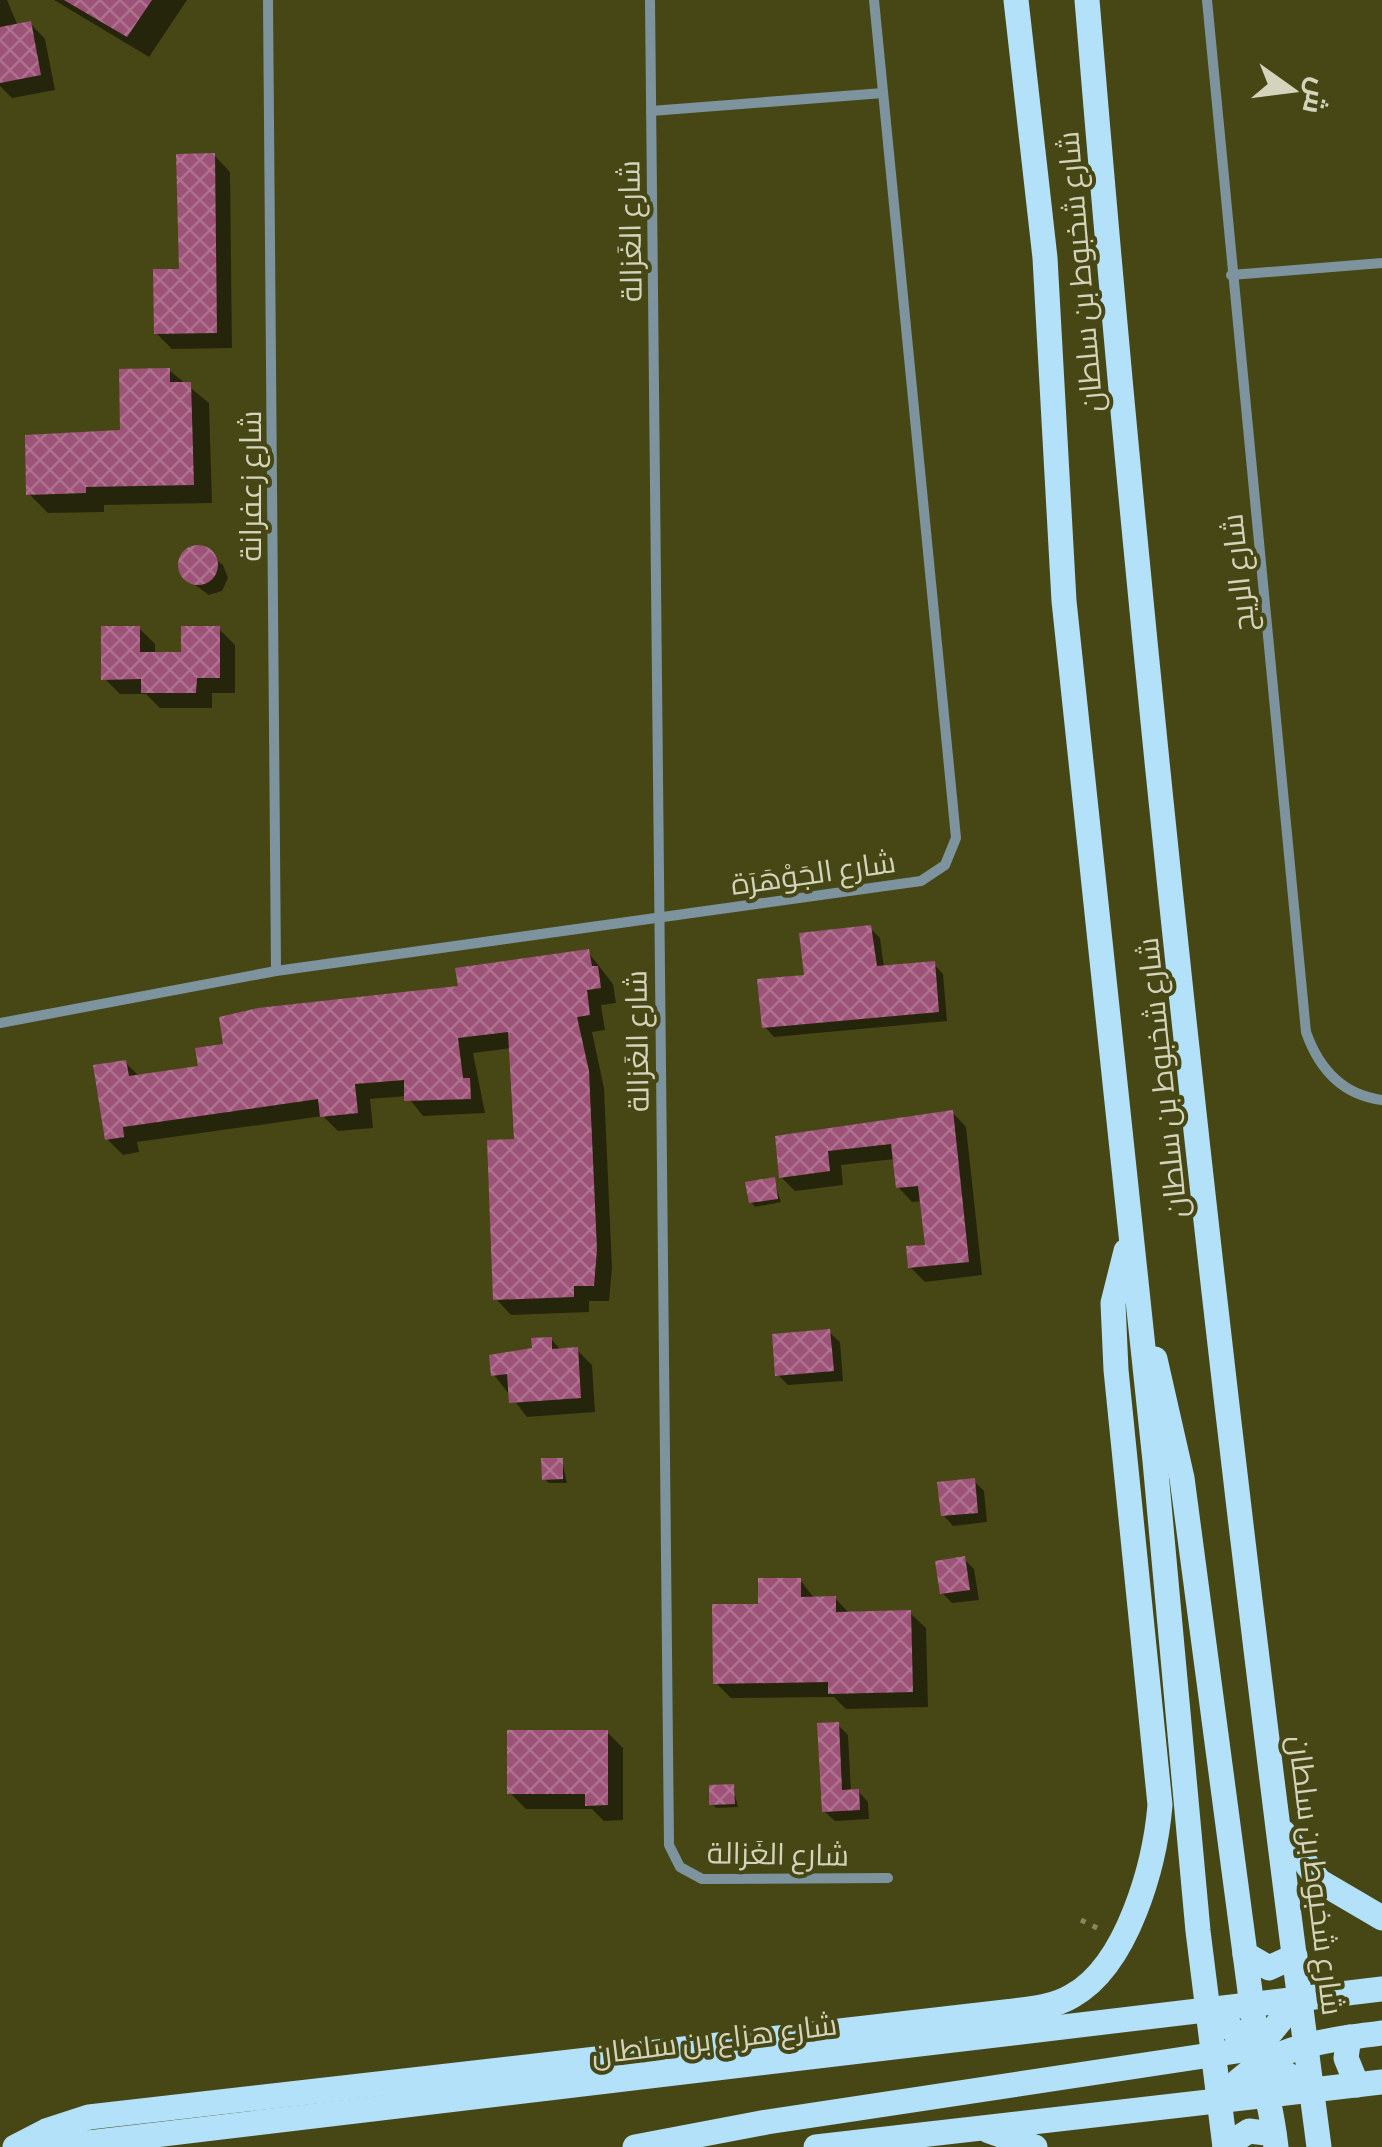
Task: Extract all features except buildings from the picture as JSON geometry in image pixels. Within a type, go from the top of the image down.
[{"type":"main road","name":"شارع شخبوط بن سلطان","points":[[1016,0],[1045,258],[1064,601],[1225,2146]]},
{"type":"main road","name":"شارع شخبوط بن سلطان","points":[[1087,0],[1141,599],[1278,1822],[1319,2147]]},
{"type":"main road","points":[[15,2147],[46,2131],[89,2117],[1005,2012],[1056,2004],[1087,1986],[1122,1940],[1154,1856],[1160,1805],[1120,1430],[1113,1316],[1117,1276],[1130,1242]]},
{"type":"main road","points":[[1136,1304],[1160,1373],[1182,1478],[1250,2004],[1275,2140],[1249,2131],[1225,2146]]},
{"type":"main road","points":[[1278,1822],[1302,1864],[1318,1881],[1382,1918]]},
{"type":"main road","points":[[1245,1954],[1268,1968],[1294,1956]]},
{"type":"main road","name":"شارع هزاع بن سلطان","points":[[54,2147],[1382,1989]]},
{"type":"main road","points":[[1219,2100],[1299,1998]]},
{"type":"main road","points":[[1208,2008],[1287,2077],[1312,2090]]},
{"type":"main road","points":[[1164,2013],[1177,2022],[1182,2037],[1172,2060]]},
{"type":"main road","points":[[636,2147],[766,2122],[1172,2060],[1258,2052],[1382,2033]]},
{"type":"main road","points":[[1349,2037],[1346,2058],[1370,2084]]},
{"type":"main road","points":[[816,2147],[1370,2084]]},
{"type":"main road","points":[[979,2128],[1035,2147]]},
{"type":"street","name":"شارع زعفرانة","points":[[268,0],[276,971]]},
{"type":"street","name":"شارع الغَزالة","points":[[650,0],[669,1845],[680,1867],[702,1879],[888,1878]]},
{"type":"street","name":"شارع الجَوْهَرَة","points":[[0,1024],[276,971],[922,881],[935,875],[952,852],[956,838],[874,0]]},
{"type":"street","name":"شارع الريح","points":[[1206,0],[1306,1032],[1313,1052],[1339,1084],[1382,1100]]},
{"type":"street","points":[[652,112],[882,93]]},
{"type":"street","points":[[1231,275],[1382,264]]}]
